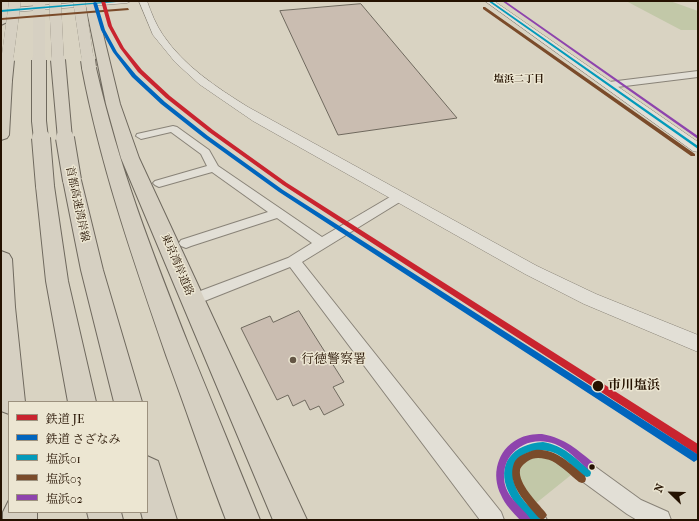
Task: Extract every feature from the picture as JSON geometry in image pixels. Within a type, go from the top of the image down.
[{"type":"highway","points":[[1,135],[5,80],[15,1]]},
{"type":"highway","points":[[30,1],[33,13],[39,18]]},
{"type":"highway","points":[[39,1],[40,121],[45,186],[58,281],[82,401]]},
{"type":"highway","name":"首都高速湾岸線","points":[[55,1],[60,93],[63,124],[72,180],[92,270],[128,401]]},
{"type":"highway","points":[[60,93],[65,66],[65,25],[68,1]]},
{"type":"highway","points":[[85,2],[89,67],[107,149],[135,236],[243,520]]},
{"type":"highway","name":"東京湾岸道路","points":[[85,2],[118,124],[130,158],[290,520]]},
{"type":"highway","points":[[1,22],[2,8]]},
{"type":"highway","points":[[1,259],[11,401]]},
{"type":"highway","points":[[148,476],[160,520]]},
{"type":"street","points":[[2,8],[85,2],[127,1]]},
{"type":"street","points":[[143,1],[157,34],[181,64],[220,95],[257,118],[557,284],[615,310],[698,344]]},
{"type":"street","points":[[489,1],[698,148]]},
{"type":"street","points":[[609,85],[698,74]]},
{"type":"street","points":[[141,136],[173,129],[205,152],[214,168],[321,243]]},
{"type":"street","points":[[159,183],[214,168]]},
{"type":"street","points":[[192,300],[293,261],[399,197]]},
{"type":"street","points":[[186,243],[279,213]]},
{"type":"street","points":[[293,261],[493,520]]},
{"type":"street","points":[[536,520],[511,487],[508,476],[508,467],[516,454],[524,448],[533,446],[543,446],[554,449],[639,514],[660,520]]},
{"type":"green space","points":[[626,1],[670,1],[698,11],[698,30],[681,30]]},
{"type":"green space","points":[[542,456],[555,461],[571,475],[535,504],[523,487],[520,475],[524,464],[534,457]]},
{"type":"building","points":[[361,4],[457,118],[338,135],[280,11]]},
{"type":"building","name":"行徳警察署","points":[[299,311],[344,382],[333,387],[344,405],[324,415],[319,406],[310,410],[305,400],[293,406],[288,395],[277,400],[241,328],[270,316],[273,322]]},
{"type":"rail line","name":"JE","points":[[103,1],[110,26],[122,48],[140,71],[168,97],[211,131],[285,184],[698,450]]},
{"type":"rail line","name":"さざなみ","points":[[95,3],[103,30],[115,52],[134,76],[163,103],[206,137],[281,191],[694,457]]},
{"type":"transit line","name":"塩浜01","points":[[1,11],[127,1]]},
{"type":"transit line","name":"塩浜01","points":[[489,1],[698,148]]},
{"type":"transit line","name":"塩浜02","points":[[503,1],[698,138]]},
{"type":"transit line","name":"塩浜03","points":[[484,8],[693,155]]},
{"type":"transit line","name":"塩浜03","points":[[2,19],[128,9]]},
{"type":"transit line","name":"塩浜02","points":[[526,520],[509,501],[502,488],[500,476],[501,465],[505,455],[512,448],[531,438],[554,440],[569,448],[592,467]]},
{"type":"transit line","name":"塩浜01","points":[[536,520],[518,499],[510,485],[508,475],[509,467],[512,459],[518,453],[533,447],[543,446],[552,448],[566,456],[587,473]]},
{"type":"transit line","name":"塩浜03","points":[[542,515],[525,494],[516,478],[518,463],[526,457],[532,455],[547,455],[559,460],[582,479]]},
{"type":"place","name":"行徳警察署","points":[[293,360]]},
{"type":"place","name":"市川塩浜","points":[[598,386]]},
{"type":"district","name":"塩浜二丁目","points":[[519,80]]}]
